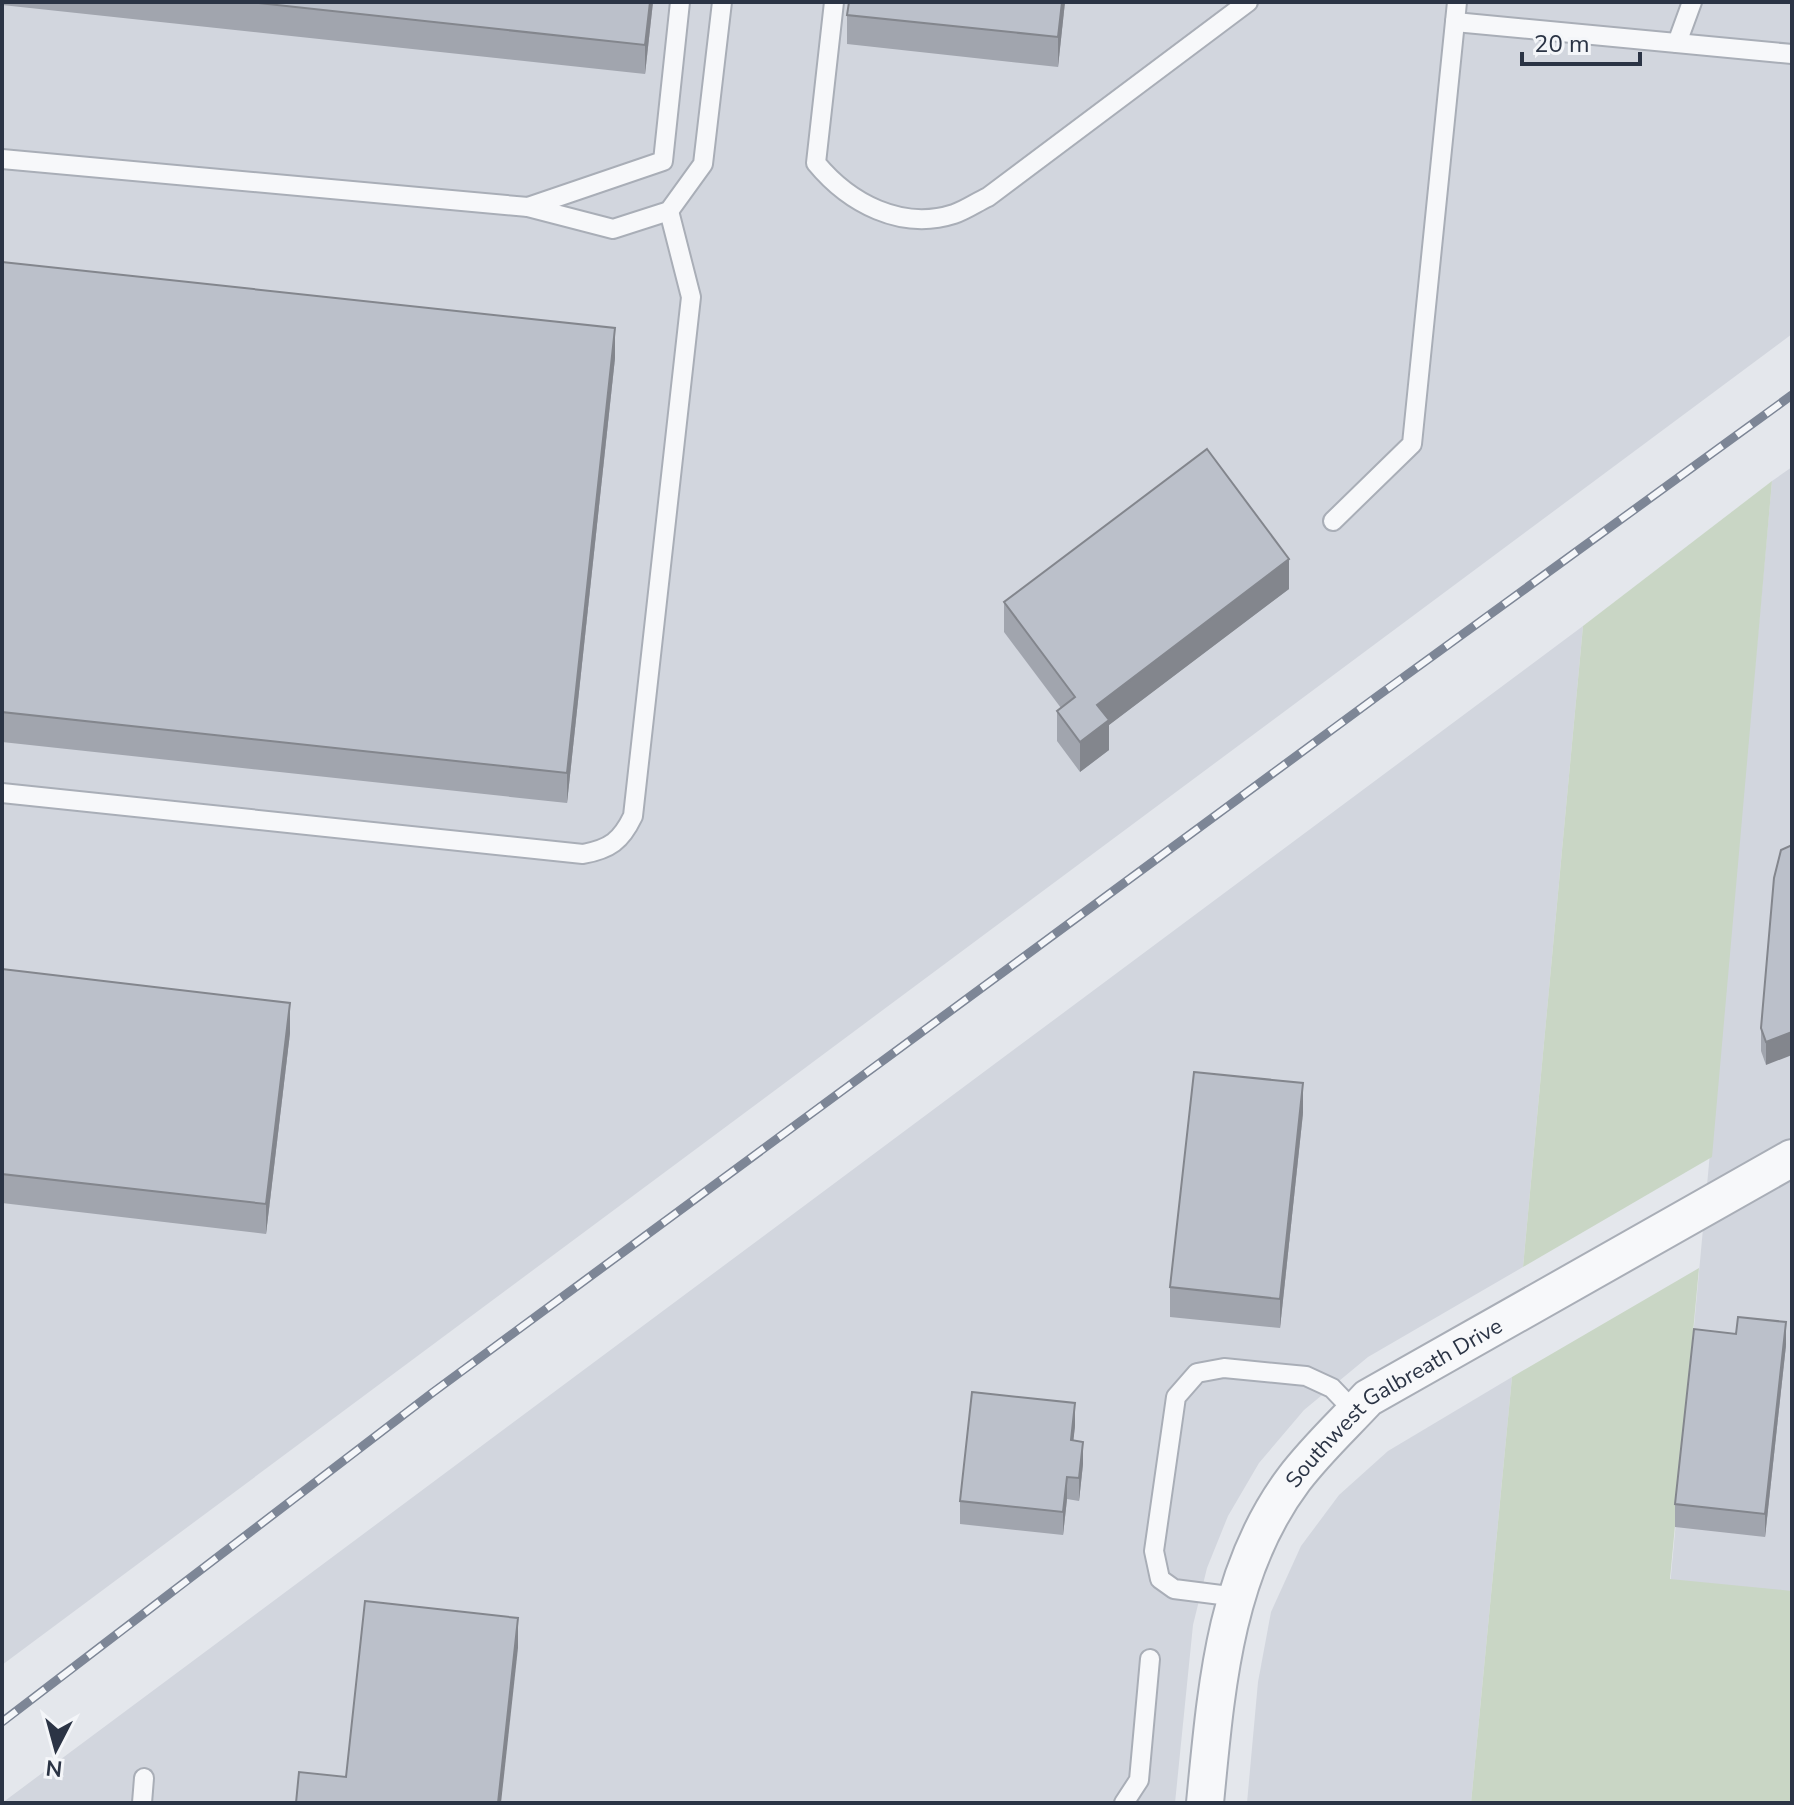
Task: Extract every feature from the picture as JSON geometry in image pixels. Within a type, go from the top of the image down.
[{"type":"street","name":"Southwest Galbreath Drive","points":[[1205,1803],[1217,1682],[1244,1570],[1293,1481],[1355,1412],[1368,1398],[1792,1158]]},
{"type":"lane","points":[[528,207],[663,161],[680,2]]},
{"type":"lane","points":[[2,159],[528,207],[613,229],[669,211],[703,164],[722,2]]},
{"type":"lane","points":[[834,2],[816,163],[832,183],[866,206],[904,218],[953,214],[988,197],[1248,2]]},
{"type":"lane","points":[[1333,521],[1412,444],[1457,2]]},
{"type":"lane","points":[[1677,43],[1692,2]]},
{"type":"lane","points":[[1455,22],[1792,54]]},
{"type":"lane","points":[[2,793],[583,854],[606,849],[624,836],[633,816],[691,297],[669,211]]},
{"type":"lane","points":[[1237,1597],[1174,1589],[1160,1579],[1154,1551],[1176,1397],[1197,1373],[1224,1368],[1306,1376],[1332,1388],[1355,1412]]},
{"type":"lane","points":[[1124,1803],[1139,1780],[1150,1659]]},
{"type":"lane","points":[[142,1803],[144,1778]]},
{"type":"shaded area","points":[[2,2],[1792,2],[1792,334],[2,1665]]},
{"type":"shaded area","points":[[1792,467],[1792,1803],[1650,1803],[1772,481]]},
{"type":"shaded area","points":[[1583,626],[1523,1267],[1368,1357],[1304,1410],[1259,1463],[1228,1516],[1207,1568],[1193,1625],[1175,1803],[2,1803]]},
{"type":"shaded area","points":[[1512,1377],[1471,1803],[1247,1803],[1258,1682],[1271,1612],[1301,1546],[1339,1495],[1388,1451]]},
{"type":"green space","points":[[1772,481],[1712,1157],[1523,1267],[1583,626]]},
{"type":"green space","points":[[1699,1268],[1670,1579],[1792,1591],[1792,1803],[1471,1803],[1512,1377]]},
{"type":"building","points":[[249,2],[650,2],[645,45]]},
{"type":"building","points":[[849,2],[1062,2],[1058,37],[847,15]]},
{"type":"building","points":[[2,262],[615,328],[567,773],[2,712]]},
{"type":"building","points":[[1207,449],[1289,559],[1097,705],[1109,720],[1080,742],[1057,711],[1075,697],[1004,602]]},
{"type":"building","points":[[1792,845],[1792,1032],[1766,1042],[1761,1028],[1774,878],[1781,850]]},
{"type":"building","points":[[2,969],[290,1003],[266,1204],[2,1174]]},
{"type":"building","points":[[1194,1072],[1303,1083],[1280,1299],[1170,1287]]},
{"type":"building","points":[[1738,1317],[1786,1322],[1765,1514],[1675,1504],[1694,1329],[1736,1334]]},
{"type":"building","points":[[972,1392],[1075,1403],[1071,1440],[1083,1442],[1079,1478],[1067,1477],[1063,1512],[960,1501]]},
{"type":"building","points":[[365,1601],[518,1618],[498,1803],[296,1803],[299,1772],[346,1777]]},
{"type":"railway","points":[[2,1722],[432,1393],[1379,695],[1792,395]]}]
